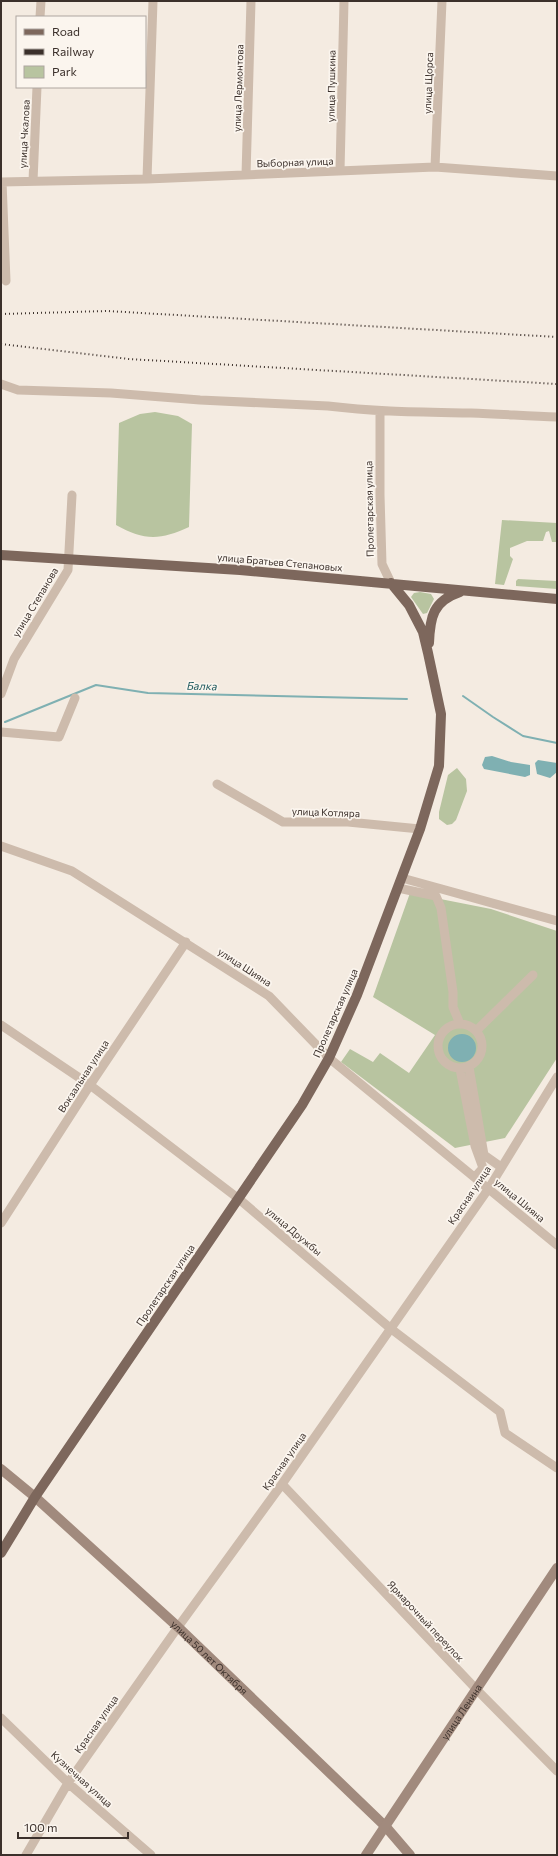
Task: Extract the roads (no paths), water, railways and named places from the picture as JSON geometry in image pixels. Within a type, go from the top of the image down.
[{"type":"main road","name":"улица Братьев Степановых","points":[[1,555],[69,558],[391,583],[557,599]]},
{"type":"main road","name":"Пролетарская улица","points":[[1,1553],[35,1497],[302,1105],[329,1058],[358,995],[420,829],[435,783],[441,748],[441,714],[422,632],[409,604],[391,583]]},
{"type":"main road","points":[[428,653],[430,624],[435,609],[448,596],[462,591]]},
{"type":"main road","name":"улица 50 лет Октября","points":[[1,1469],[35,1497],[178,1627],[386,1826],[410,1855]]},
{"type":"main road","name":"улица Ленина","points":[[366,1855],[557,1568]]},
{"type":"street","points":[[40,16],[41,1]]},
{"type":"street","points":[[146,179],[152,1]]},
{"type":"street","name":"улица Лермонтова","points":[[246,175],[251,1]]},
{"type":"street","name":"улица Пушкина","points":[[340,171],[344,1]]},
{"type":"street","name":"улица Щорса","points":[[435,167],[442,1]]},
{"type":"street","name":"улица Чкалова","points":[[33,181],[37,88]]},
{"type":"street","name":"Выборная улица","points":[[2,182],[146,179],[435,167],[557,176]]},
{"type":"street","points":[[2,182],[6,282]]},
{"type":"street","points":[[1,384],[18,390],[111,393],[200,400],[328,406],[380,412],[474,413],[557,417]]},
{"type":"street","name":"Пролетарская улица","points":[[380,412],[382,564],[391,583]]},
{"type":"street","name":"улица Степанова","points":[[1,694],[4,678],[14,659],[68,570],[72,495]]},
{"type":"street","points":[[1,732],[59,737],[75,698]]},
{"type":"street","name":"улица Котляра","points":[[217,784],[283,822],[348,822],[420,829]]},
{"type":"street","name":"улица Шияна","points":[[1,846],[72,871],[269,996],[329,1058],[476,1177],[557,1245]]},
{"type":"street","points":[[402,878],[557,921]]},
{"type":"street","points":[[398,888],[436,896],[441,908],[453,992],[453,1007],[460,1024]]},
{"type":"street","name":"Вокзальная улица","points":[[1,1223],[90,1085],[186,942]]},
{"type":"street","points":[[476,1031],[533,975]]},
{"type":"street","points":[[460,1024],[472,1027],[476,1031],[480,1035],[483,1046],[480,1057],[464,1068],[449,1066],[441,1057],[438,1046],[441,1035],[449,1027],[460,1024]]},
{"type":"street","name":"улица Дружбы","points":[[1,1025],[90,1085],[239,1199],[390,1328],[500,1412],[505,1433],[557,1468]]},
{"type":"street","points":[[464,1068],[484,1155],[501,1167]]},
{"type":"street","points":[[464,1068],[475,1146],[483,1168],[476,1177]]},
{"type":"street","name":"Красная улица","points":[[26,1855],[68,1784],[178,1627],[282,1484],[489,1188],[557,1076]]},
{"type":"street","name":"Ярмарочный переулок","points":[[282,1484],[477,1690],[557,1771]]},
{"type":"street","name":"Кузнечная улица","points":[[1,1718],[68,1784],[151,1855]]},
{"type":"water","points":[[492,756],[511,762],[530,765],[530,775],[525,777],[484,769],[482,765],[485,757]]},
{"type":"water","points":[[538,760],[557,763],[557,772],[550,778],[537,774],[535,763]]},
{"type":"water","points":[[462,1034],[472,1038],[476,1048],[472,1058],[462,1062],[452,1058],[448,1048],[452,1038]]},
{"type":"waterway","name":"Балка","points":[[5,722],[96,685],[148,693],[407,699]]},
{"type":"waterway","name":"Балка","points":[[463,696],[523,736],[557,743]]},
{"type":"railway","points":[[1,314],[107,311],[557,337]]},
{"type":"railway","points":[[1,344],[129,359],[557,384]]}]
